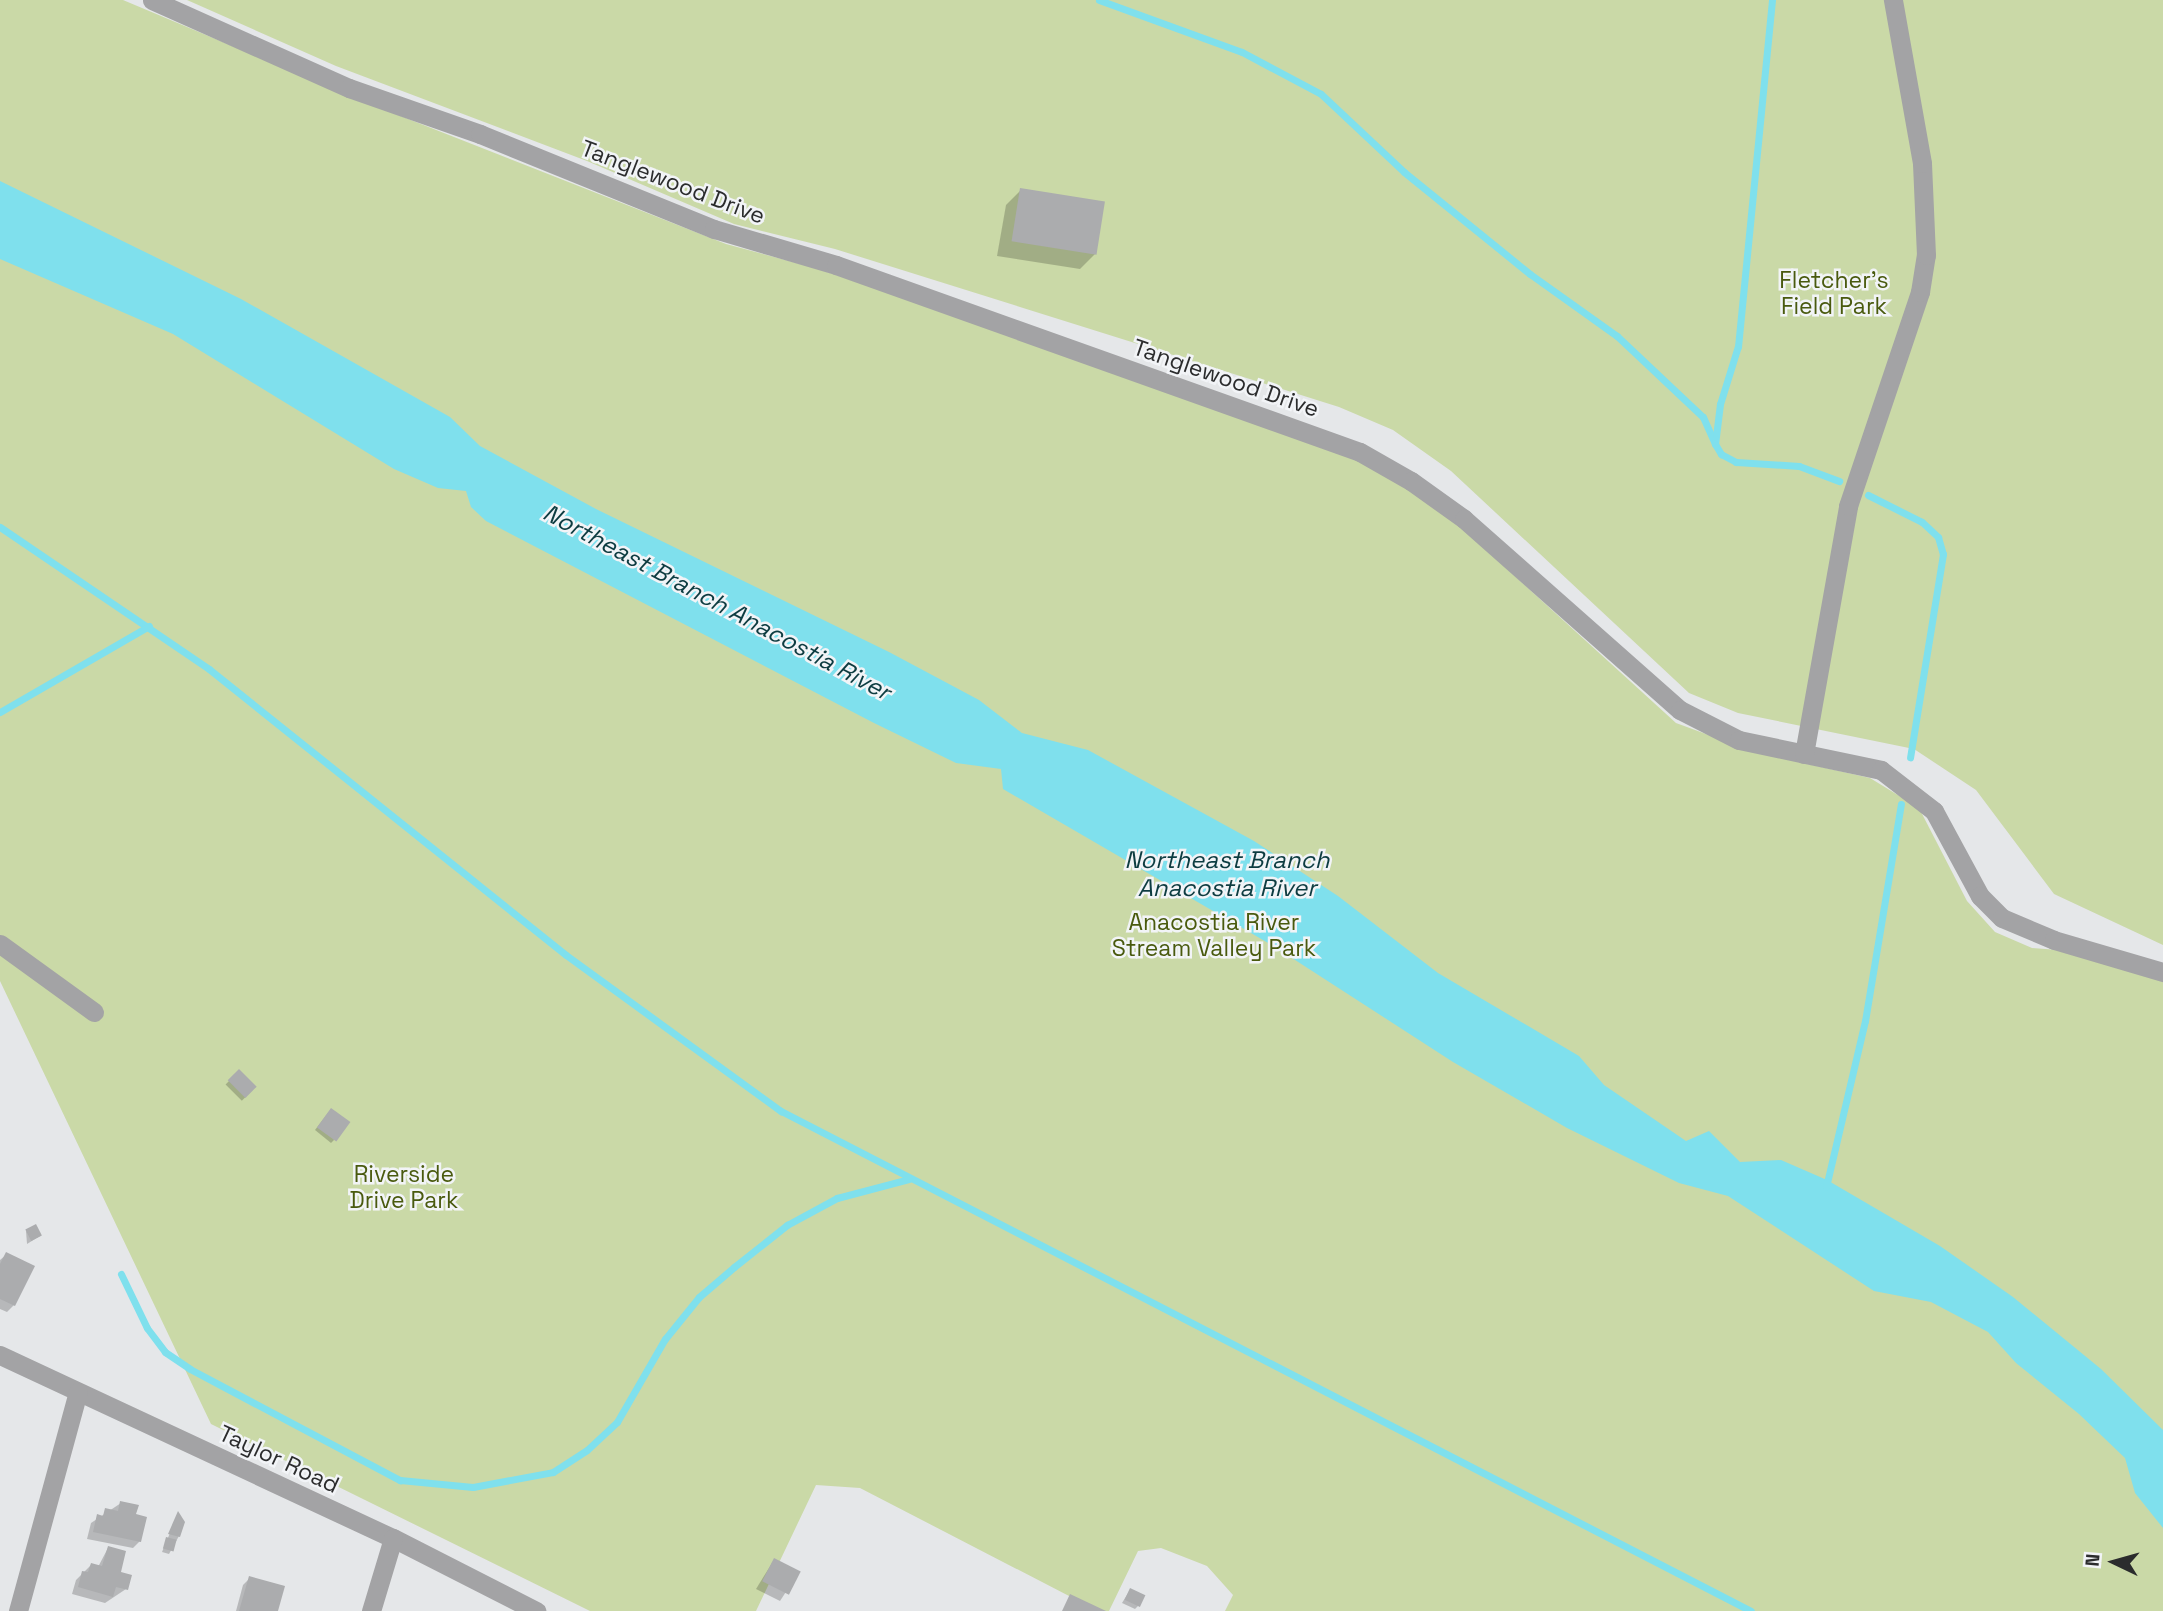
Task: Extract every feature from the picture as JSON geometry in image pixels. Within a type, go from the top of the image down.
[{"type":"street","name":"Tanglewood Drive","points":[[152,0],[349,88],[492,139],[714,229],[836,265],[1360,452],[1411,481],[1464,519],[1680,710],[1739,740],[1881,770],[1920,796],[1934,811],[1980,896],[2002,918],[2054,940],[2163,972]]},
{"type":"street","points":[[1804,754],[1848,506],[1920,292],[1926,256],[1922,163],[1893,0]]},
{"type":"street","points":[[0,944],[94,1012]]},
{"type":"street","name":"Taylor Road","points":[[0,1355],[393,1538],[536,1611]]},
{"type":"street","points":[[18,1611],[78,1392]]},
{"type":"street","points":[[371,1611],[393,1538]]},
{"type":"green space","name":"Anacostia River Stream Valley Park","points":[[0,0],[123,0],[365,102],[726,244],[815,268],[1311,432],[1440,508],[1676,723],[1755,752],[1870,778],[1919,808],[1967,901],[1995,932],[2032,948],[2072,951],[2163,976],[2163,1611],[1225,1611],[1233,1595],[1207,1566],[1161,1548],[1138,1551],[1109,1611],[1098,1611],[860,1488],[816,1485],[756,1611],[590,1611],[211,1424],[0,981]]},
{"type":"green space","name":"Fletcher's Field Park","points":[[187,0],[2163,0],[2163,945],[2054,894],[1976,790],[1914,749],[1738,713],[1689,693],[1451,471],[1393,430],[1339,407],[835,249],[734,224],[587,161],[336,66]]},
{"type":"water","name":"Northeast Branch Anacostia River","points":[[0,181],[241,299],[450,417],[480,446],[596,509],[889,652],[979,700],[1022,733],[1088,750],[1254,841],[1338,896],[1438,973],[1579,1056],[1604,1085],[1686,1141],[1709,1131],[1740,1162],[1781,1160],[1827,1180],[1940,1246],[2013,1297],[2101,1369],[2163,1430],[2163,1528],[2135,1493],[2125,1458],[2079,1414],[2016,1363],[1988,1332],[1931,1302],[1874,1291],[1728,1196],[1679,1183],[1567,1128],[1453,1062],[1275,947],[1003,789],[1001,769],[956,763],[874,723],[486,521],[471,507],[466,491],[438,488],[394,469],[173,334],[0,259]]},
{"type":"building","points":[[1020,188],[1105,201],[1096,255],[1012,241]]},
{"type":"building","points":[[239,1069],[257,1087],[245,1098],[228,1080]]},
{"type":"building","points":[[331,1108],[350,1122],[336,1142],[317,1127]]},
{"type":"building","points":[[36,1224],[42,1236],[31,1241],[25,1229]]},
{"type":"building","points":[[6,1252],[35,1266],[15,1306],[0,1299],[0,1264]]},
{"type":"building","points":[[120,1501],[139,1505],[136,1514],[147,1517],[141,1542],[93,1532],[97,1514],[103,1516],[105,1508],[118,1511]]},
{"type":"building","points":[[178,1511],[185,1522],[180,1537],[168,1534]]},
{"type":"building","points":[[166,1537],[177,1540],[174,1551],[163,1549]]},
{"type":"building","points":[[108,1546],[126,1551],[121,1572],[132,1575],[128,1590],[116,1587],[113,1597],[78,1587],[82,1571],[88,1572],[91,1563],[102,1566]]},
{"type":"building","points":[[774,1558],[801,1572],[789,1595],[762,1581]]},
{"type":"building","points":[[249,1576],[285,1586],[278,1611],[239,1611]]},
{"type":"building","points":[[1130,1588],[1145,1595],[1140,1607],[1125,1600]]},
{"type":"building","points":[[1070,1594],[1106,1611],[1062,1611]]},
{"type":"waterway","points":[[1099,0],[1242,52],[1321,94],[1404,172],[1530,274],[1617,336],[1703,417],[1715,444]]},
{"type":"waterway","points":[[1772,0],[1738,346],[1720,404],[1715,444],[1721,454],[1736,462],[1799,466],[1839,481]]},
{"type":"waterway","points":[[1868,495],[1922,522],[1938,537],[1943,554],[1910,757]]},
{"type":"waterway","points":[[0,527],[209,669],[566,955],[781,1111],[1751,1611]]},
{"type":"waterway","points":[[0,712],[149,626]]},
{"type":"waterway","points":[[1826,1187],[1865,1021],[1901,804]]},
{"type":"waterway","points":[[121,1274],[147,1328],[165,1352],[190,1369],[400,1480],[473,1487],[553,1472],[587,1450],[617,1422],[665,1339],[699,1297],[734,1267],[787,1225],[837,1198],[909,1179]]},
{"type":"park label","name":"Riverside Drive Park","points":[[404,1187]]}]
